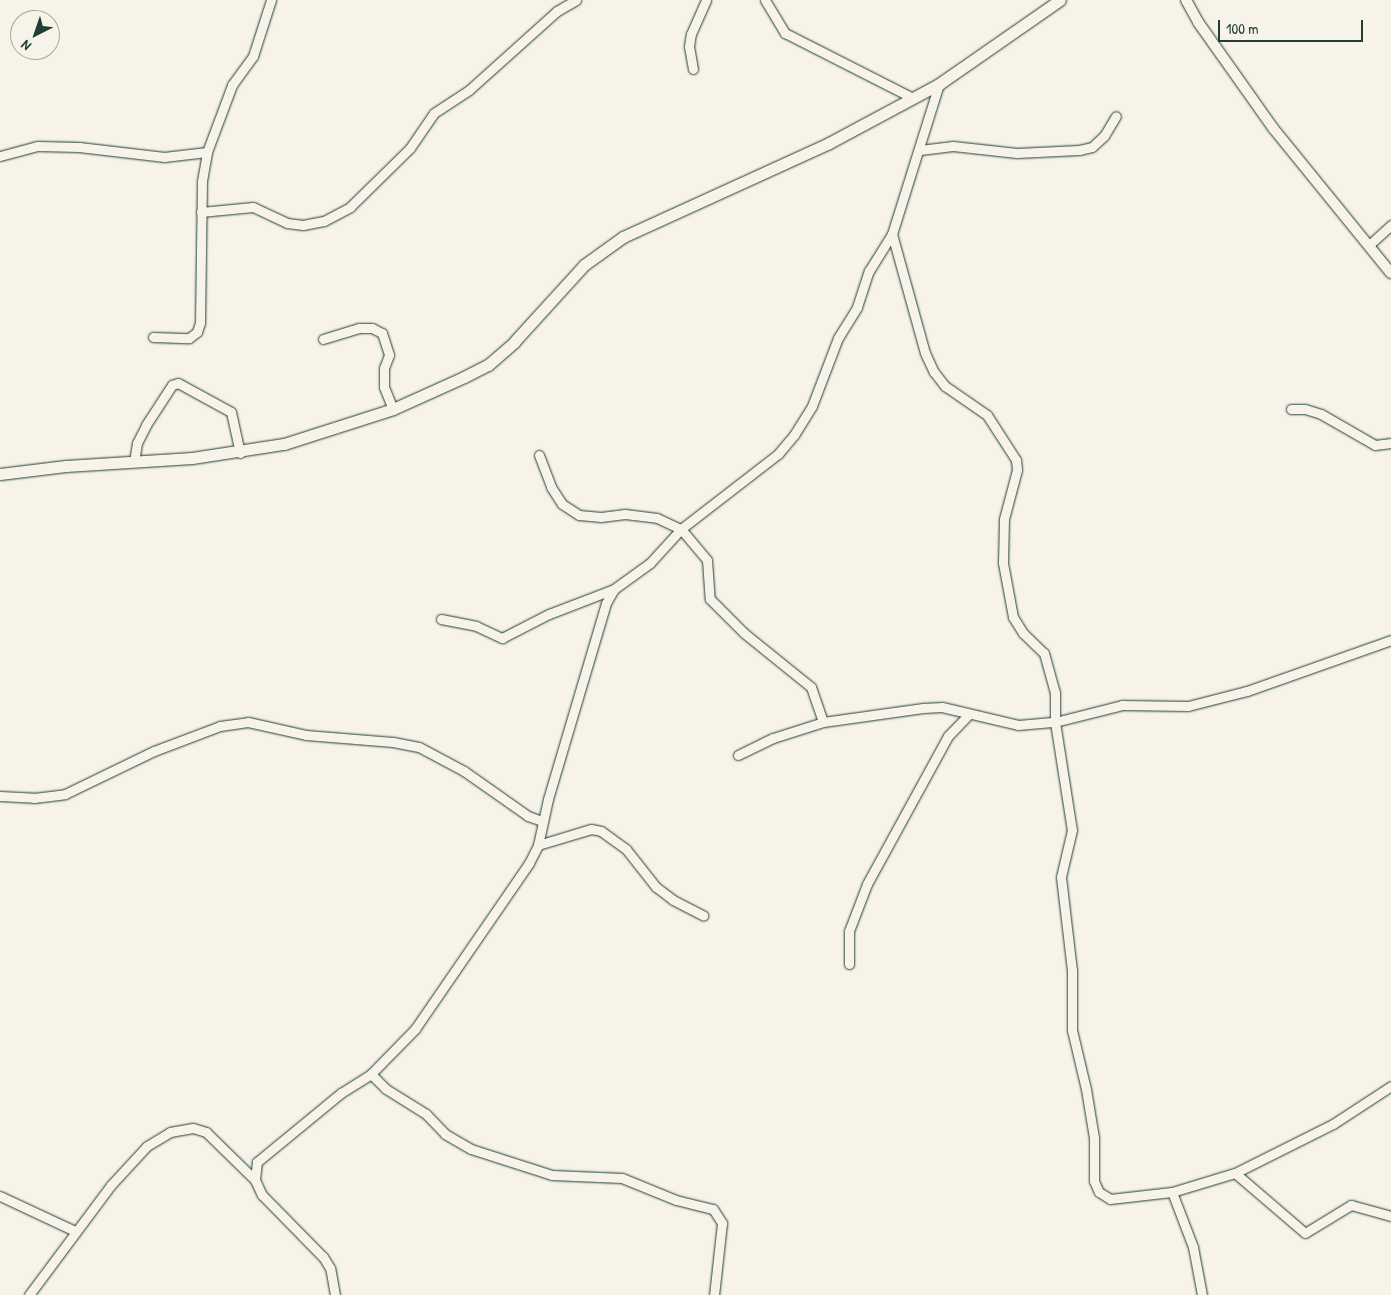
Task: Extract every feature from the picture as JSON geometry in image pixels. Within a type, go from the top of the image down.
[{"type":"main road","points":[[0,474],[66,466],[240,453],[284,444],[393,408],[488,365],[514,342],[584,266],[623,237],[829,143],[940,84],[1060,0]]},
{"type":"street","points":[[153,337],[189,338],[197,332],[200,323],[202,181],[207,152],[232,86],[253,56],[271,0]]},
{"type":"street","points":[[202,212],[253,207],[286,223],[303,225],[324,221],[350,207],[410,148],[434,113],[469,90],[556,11],[576,0]]},
{"type":"street","points":[[692,69],[689,46],[691,34],[706,0]]},
{"type":"street","points":[[766,0],[785,34],[913,98]]},
{"type":"street","points":[[1186,0],[1198,22],[1273,128],[1391,273]]},
{"type":"street","points":[[441,619],[476,626],[502,638],[548,614],[614,589],[650,563],[680,528],[778,454],[794,435],[812,406],[838,338],[857,307],[869,271],[892,234],[940,84]]},
{"type":"street","points":[[920,150],[953,146],[1017,153],[1079,150],[1092,147],[1104,136],[1116,116]]},
{"type":"street","points":[[0,156],[38,146],[164,157],[207,152]]},
{"type":"street","points":[[1369,245],[1391,225]]},
{"type":"street","points":[[892,234],[925,353],[934,372],[945,386],[987,415],[1016,460],[1017,470],[1004,519],[1003,562],[1007,593],[1013,617],[1023,633],[1044,653],[1050,665],[1055,722],[1072,830],[1060,877],[1072,970],[1072,1030],[1090,1111],[1094,1181],[1099,1192],[1110,1199],[1172,1192],[1235,1173],[1333,1124],[1391,1086]]},
{"type":"street","points":[[323,339],[359,328],[372,328],[382,333],[389,355],[384,368],[384,387],[393,408]]},
{"type":"street","points":[[134,462],[137,442],[146,425],[172,385],[178,382],[231,412],[240,453]]},
{"type":"street","points":[[1291,409],[1305,408],[1321,414],[1375,444],[1391,443]]},
{"type":"street","points":[[539,455],[551,487],[562,504],[579,515],[601,517],[625,514],[656,518],[680,528],[707,560],[710,598],[744,633],[811,687],[823,722]]},
{"type":"street","points":[[255,1180],[257,1162],[341,1092],[371,1074],[415,1029],[529,863],[538,845],[542,821],[606,603],[614,589]]},
{"type":"street","points":[[738,755],[773,738],[823,722],[923,708],[942,707],[1018,725],[1055,722],[1122,705],[1188,706],[1247,690],[1391,640]]},
{"type":"street","points":[[849,964],[848,931],[867,884],[948,736],[969,714]]},
{"type":"street","points":[[0,796],[34,798],[65,794],[154,751],[220,726],[248,722],[306,735],[393,742],[419,747],[464,771],[528,816],[542,821]]},
{"type":"street","points":[[538,845],[591,829],[601,831],[626,849],[656,887],[674,900],[704,915]]},
{"type":"street","points":[[371,1074],[386,1089],[410,1102],[445,1134],[471,1150],[552,1175],[622,1178],[676,1200],[713,1209],[722,1223],[714,1295]]},
{"type":"street","points":[[29,1295],[75,1231],[147,1146],[170,1132],[192,1128],[206,1132],[255,1180],[262,1196],[323,1258],[330,1268],[335,1295]]},
{"type":"street","points":[[1235,1173],[1305,1233],[1351,1205],[1391,1216]]},
{"type":"street","points":[[1172,1192],[1194,1247],[1202,1295]]},
{"type":"street","points":[[0,1196],[75,1231]]}]
